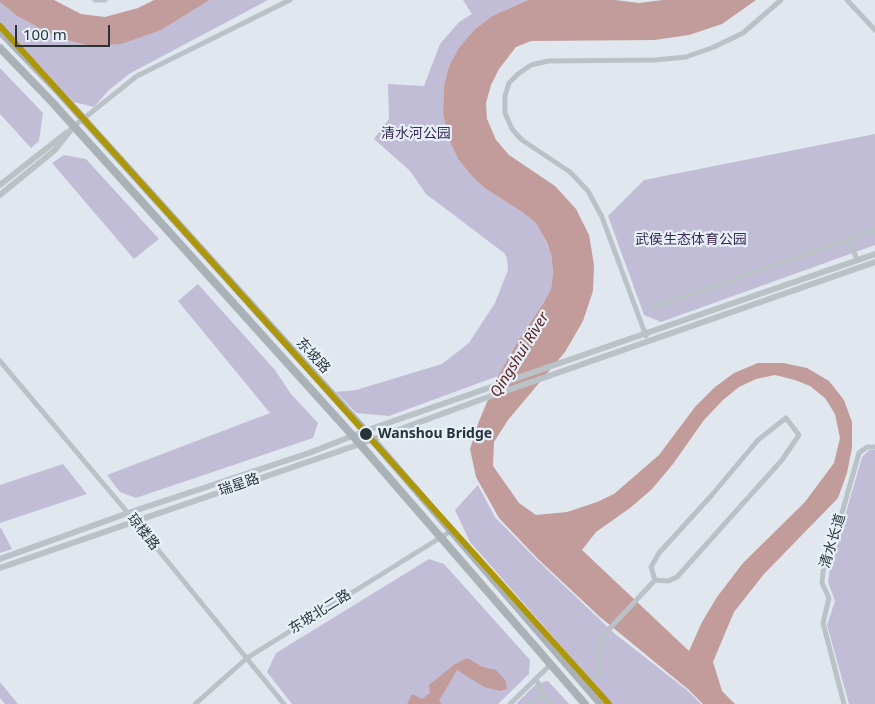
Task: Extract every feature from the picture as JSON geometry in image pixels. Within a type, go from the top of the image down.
[{"type":"main road","name":"东坡路","points":[[0,31],[83,119],[365,431],[601,704]]},
{"type":"main road","name":"东坡路","points":[[0,48],[74,127],[353,436],[585,704]]},
{"type":"street","points":[[95,0],[105,0]]},
{"type":"street","points":[[0,186],[137,76],[290,0]]},
{"type":"street","points":[[646,337],[602,216],[588,191],[570,172],[522,140],[512,129],[505,113],[505,96],[509,83],[531,65],[548,61],[655,60],[686,57],[714,47],[743,33],[781,0]]},
{"type":"street","points":[[847,0],[875,30]]},
{"type":"street","points":[[0,195],[56,150],[74,127]]},
{"type":"street","points":[[652,308],[875,230]]},
{"type":"street","points":[[849,240],[857,260]]},
{"type":"street","points":[[646,337],[875,254]]},
{"type":"street","points":[[646,337],[875,262]]},
{"type":"street","name":"瑞星路","points":[[0,559],[128,513],[309,453],[365,431],[560,363],[646,337]]},
{"type":"street","name":"瑞星路","points":[[0,568],[557,374],[646,337]]},
{"type":"street","name":"琼楼路","points":[[0,361],[128,513],[284,704]]},
{"type":"street","points":[[786,418],[799,435],[782,460],[677,577],[668,581],[655,580],[651,567],[659,553],[711,496],[758,440],[786,418]]},
{"type":"street","name":"清水长道","points":[[844,704],[823,623],[829,598],[822,583],[823,571],[830,554],[859,453],[867,447],[875,447]]},
{"type":"street","name":"东坡北二路","points":[[195,704],[247,658],[452,531]]},
{"type":"street","points":[[586,686],[599,674],[601,638],[655,580]]},
{"type":"street","points":[[510,704],[550,664]]},
{"type":"street","points":[[536,679],[544,695],[552,704]]},
{"type":"street","points":[[532,704],[544,695]]},
{"type":"green space","points":[[210,0],[268,0],[129,74],[109,90],[94,107],[74,102],[0,25],[0,2],[17,16],[56,37],[89,46],[161,30]]},
{"type":"green space","name":"清水河公园","points":[[463,0],[528,0],[492,16],[474,30],[449,66],[444,85],[443,114],[448,138],[458,159],[486,189],[522,212],[536,223],[541,231],[551,254],[553,272],[551,289],[498,376],[389,416],[356,413],[336,392],[356,390],[442,364],[469,343],[495,303],[508,270],[507,258],[504,253],[426,194],[410,171],[374,139],[389,119],[388,84],[424,86],[440,44],[459,22],[472,14]]},
{"type":"green space","points":[[0,68],[43,113],[39,141],[31,148],[0,114]]},
{"type":"green space","name":"武侯生态体育公园","points":[[875,134],[875,245],[661,322],[644,315],[608,216],[644,180]]},
{"type":"green space","points":[[64,155],[86,159],[159,239],[134,259],[52,163]]},
{"type":"green space","points":[[198,284],[275,370],[291,394],[318,423],[313,438],[136,498],[120,492],[107,475],[270,413],[178,301]]},
{"type":"green space","points":[[869,450],[875,450],[875,704],[849,704],[827,625],[835,601],[828,582],[830,568],[862,457]]},
{"type":"green space","points":[[63,464],[87,494],[0,523],[0,485]]},
{"type":"green space","points":[[478,485],[495,517],[535,558],[614,633],[688,691],[701,704],[612,704],[470,542],[455,510]]},
{"type":"green space","points":[[0,529],[12,549],[0,553]]},
{"type":"green space","points":[[429,559],[444,564],[530,660],[529,674],[498,704],[292,704],[267,672],[276,653]]},
{"type":"green space","points":[[548,681],[569,704],[516,704],[536,684]]},
{"type":"green space","points":[[0,682],[18,704],[5,704],[0,698]]},
{"type":"water","points":[[0,0],[54,0],[81,14],[105,17],[138,8],[154,0],[210,0],[161,30],[121,44],[89,46],[56,37],[17,16]]},
{"type":"water","name":"Qingshui River","points":[[528,0],[615,0],[639,3],[663,0],[756,0],[722,24],[689,35],[655,40],[531,41],[516,47],[499,69],[491,85],[486,103],[487,119],[496,140],[509,155],[555,186],[576,209],[589,235],[594,265],[593,291],[583,321],[565,352],[508,420],[494,442],[493,466],[519,503],[536,515],[567,512],[614,494],[659,455],[695,407],[715,387],[734,373],[758,363],[783,363],[807,368],[829,381],[844,400],[852,422],[852,448],[847,473],[838,498],[764,574],[734,612],[713,662],[722,691],[735,704],[703,704],[689,690],[600,617],[538,559],[499,518],[476,477],[470,449],[479,421],[498,376],[551,289],[553,272],[551,254],[536,223],[486,189],[473,177],[458,159],[448,138],[443,114],[444,85],[449,66],[459,48],[474,30],[492,16]],"holes":[[[775,375],[810,386],[825,398],[835,414],[840,438],[834,463],[805,502],[743,563],[717,597],[702,622],[689,651],[582,550],[596,532],[630,508],[651,490],[673,464],[704,420],[723,400],[739,387],[756,379]]]},
{"type":"water","points":[[467,658],[483,667],[496,670],[506,681],[507,689],[500,691],[484,687],[457,670],[439,701],[442,704],[407,704],[412,694],[422,699],[430,693],[429,685],[455,664]]},
{"type":"transit line","points":[[0,26],[609,704]]},
{"type":"place","name":"Wanshou Bridge","points":[[366,434]]}]
